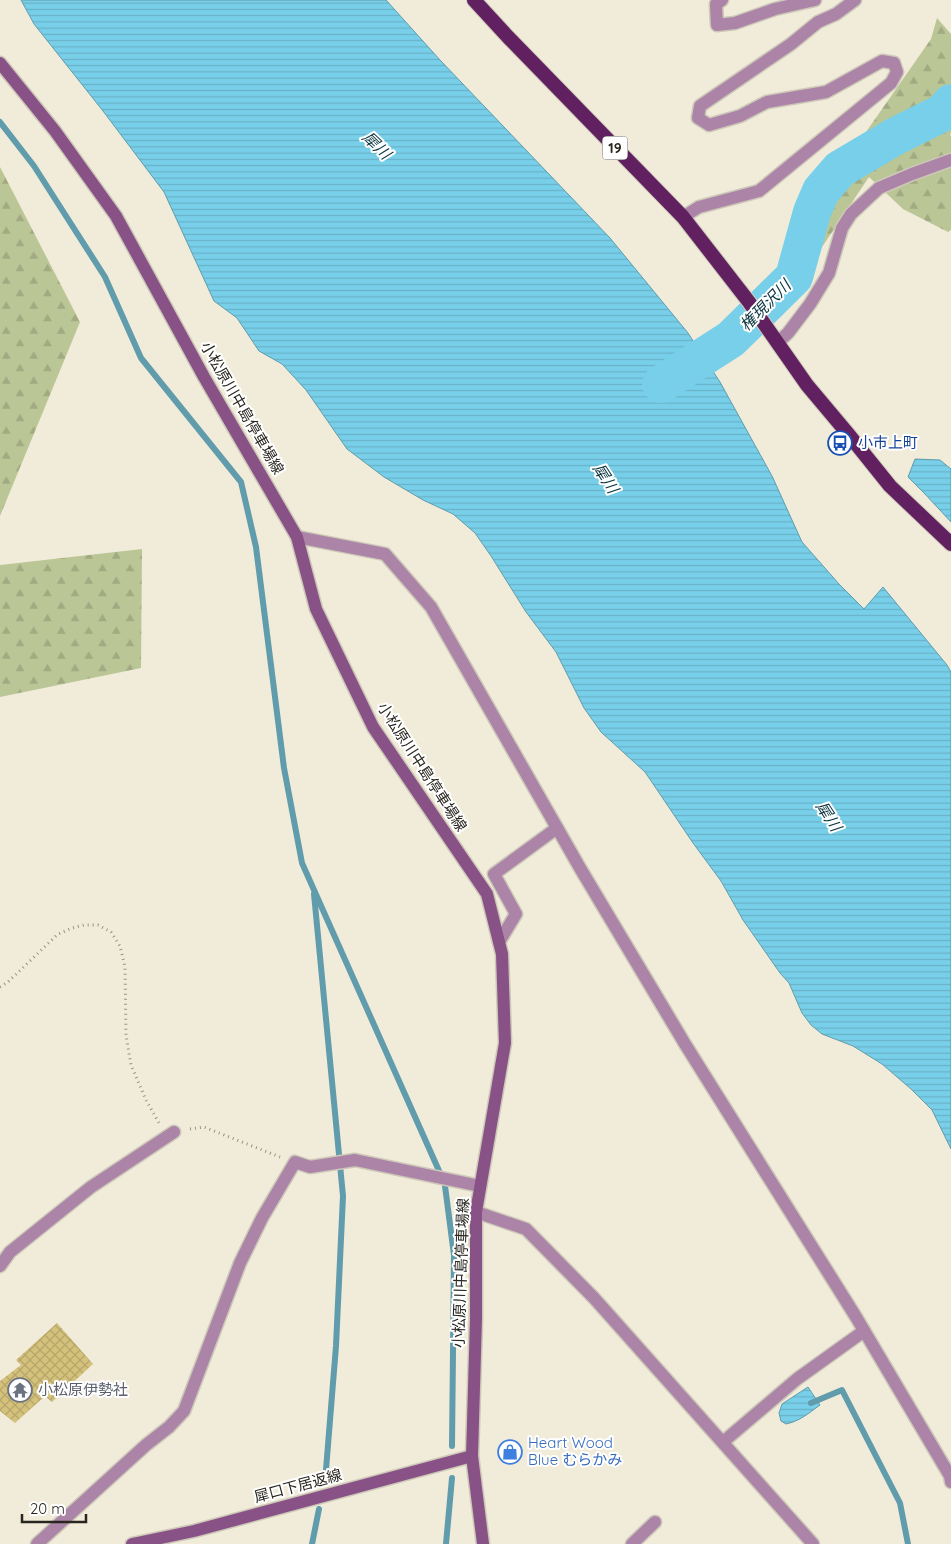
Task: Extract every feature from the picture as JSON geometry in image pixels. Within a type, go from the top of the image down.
[{"type":"highway","name":"19","points":[[474,0],[683,217],[749,302],[807,385],[890,486],[951,544]]},
{"type":"main road","name":"小松原川中島停車場線","points":[[0,63],[55,130],[116,216],[204,377],[297,537],[316,609],[373,727],[486,894],[502,954],[505,1043],[476,1212],[476,1319],[472,1456],[483,1544]]},
{"type":"main road","name":"犀口下居返線","points":[[132,1544],[194,1531],[472,1456]]},
{"type":"street","points":[[722,0],[716,4],[717,25],[735,23],[775,9],[815,0]]},
{"type":"street","points":[[683,217],[699,207],[759,191],[891,83],[898,72],[894,63],[882,61],[826,92],[767,102],[740,116],[709,125],[698,118],[700,106],[792,44],[818,22],[836,14],[855,0]]},
{"type":"street","points":[[777,343],[788,333],[810,304],[828,273],[842,228],[851,214],[879,188],[951,160]]},
{"type":"street","points":[[297,537],[385,554],[432,607],[557,828],[685,1044],[864,1331],[950,1476],[951,1482]]},
{"type":"street","points":[[498,942],[516,914],[494,874],[557,828]]},
{"type":"street","points":[[0,1266],[10,1252],[91,1187],[174,1132]]},
{"type":"street","points":[[37,1544],[146,1445],[169,1428],[184,1411],[240,1263],[262,1218],[295,1162],[310,1167],[355,1160],[480,1186]]},
{"type":"street","points":[[476,1212],[526,1229],[594,1298],[813,1544]]},
{"type":"street","points":[[723,1442],[797,1379],[864,1331]]},
{"type":"street","points":[[632,1544],[655,1522]]},
{"type":"path","points":[[0,987],[8,982],[58,934],[84,925],[98,926],[111,932],[120,946],[125,967],[126,1035],[131,1065],[146,1100],[160,1123],[174,1132],[204,1127],[295,1162]]},
{"type":"green space","points":[[937,18],[951,34],[951,230],[948,232],[903,209],[869,177],[812,262],[787,245],[931,39]]},
{"type":"green space","points":[[0,167],[80,322],[0,516]]},
{"type":"green space","points":[[142,549],[141,668],[0,697],[0,565]]},
{"type":"water","name":"犀川","points":[[21,0],[386,0],[440,60],[610,238],[688,333],[720,382],[772,476],[802,542],[864,609],[883,587],[951,672],[951,1149],[932,1110],[911,1089],[882,1064],[853,1046],[822,1034],[811,1025],[802,1013],[789,983],[743,920],[721,881],[645,772],[601,732],[584,708],[556,652],[526,612],[475,533],[453,514],[423,500],[384,477],[347,449],[306,390],[282,364],[259,351],[237,318],[214,301],[164,192],[34,24]]},
{"type":"water","points":[[915,459],[940,460],[951,469],[951,522],[908,477]]},
{"type":"water","points":[[808,1387],[820,1405],[796,1421],[786,1424],[781,1421],[779,1413],[782,1404]]},
{"type":"building","points":[[57,1323],[93,1364],[52,1402],[45,1396],[15,1423],[0,1411],[0,1381],[21,1365],[16,1360]]},
{"type":"waterway","name":"権現沢川","points":[[661,384],[731,339],[794,277],[812,212],[821,191],[840,169],[894,137],[944,112],[951,103]]},
{"type":"waterway","points":[[0,122],[34,166],[105,277],[141,358],[241,482],[256,547],[284,768],[302,863],[440,1173]]},
{"type":"waterway","points":[[314,894],[343,1196],[336,1346],[325,1482]]},
{"type":"waterway","points":[[445,1186],[454,1255],[452,1446]]},
{"type":"waterway","points":[[811,1403],[842,1390],[900,1503],[908,1544]]},
{"type":"waterway","points":[[446,1544],[452,1478]]},
{"type":"waterway","points":[[312,1544],[319,1509]]},
{"type":"place","name":"小市上町","points":[[840,443]]},
{"type":"place","name":"小松原伊勢社","points":[[20,1390]]},
{"type":"place","name":"Heart Wood Blue むらかみ","points":[[510,1452]]}]
